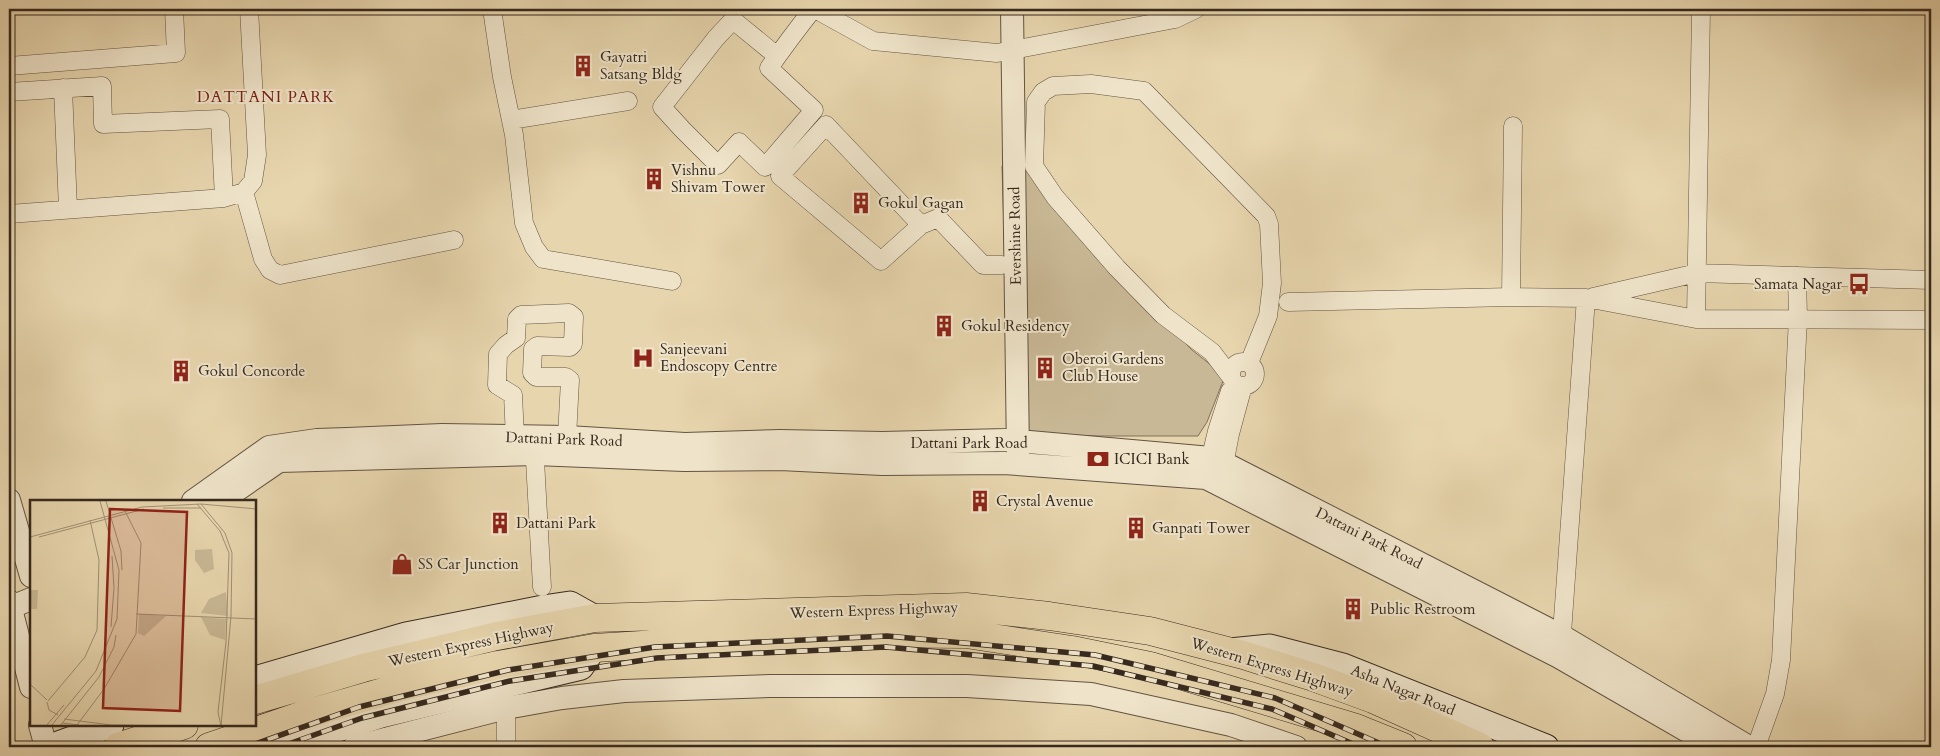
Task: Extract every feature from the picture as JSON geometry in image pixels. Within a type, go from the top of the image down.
[{"type":"highway","name":"Western Express Highway","points":[[256,700],[363,668],[497,636],[595,618],[966,607],[1049,616],[1150,631],[1227,651],[1313,677],[1373,699],[1480,747]]},
{"type":"highway","name":"Western Express Highway","points":[[209,747],[303,715],[404,686],[594,648],[840,633],[966,634],[1072,650],[1150,666],[1356,728],[1403,747]]},
{"type":"highway","points":[[118,747],[181,726]]},
{"type":"main road","points":[[256,679],[406,635],[543,608],[570,604],[595,618]]},
{"type":"main road","name":"Asha Nagar Road","points":[[1227,651],[1270,647],[1344,666],[1546,747]]},
{"type":"main road","points":[[282,747],[381,715],[581,667],[594,648]]},
{"type":"main road","points":[[50,747],[108,726]]},
{"type":"main road","points":[[1356,728],[1380,747]]},
{"type":"street","points":[[9,66],[176,53],[174,9]]},
{"type":"street","points":[[9,214],[224,198],[244,192],[253,181],[257,155],[249,9]]},
{"type":"street","points":[[492,9],[524,223],[534,247],[543,259],[672,281]]},
{"type":"street","points":[[777,56],[733,20],[662,107],[682,130],[718,165],[739,142],[765,167],[814,110],[769,68],[814,9],[873,41],[1004,52],[1175,19],[1196,9]]},
{"type":"street","name":"Evershine Road","points":[[996,9],[1004,52],[1016,166],[1012,452]]},
{"type":"street","name":"Evershine Road","points":[[1004,52],[1012,9]]},
{"type":"street","points":[[1696,319],[1701,9]]},
{"type":"street","points":[[1215,471],[1217,431],[1236,381],[1232,369],[1241,361],[1249,363],[1268,316],[1272,283],[1269,224],[1266,216],[1144,91],[1091,84],[1053,86],[1043,92],[1036,102],[1016,166],[1055,197],[1117,268],[1163,315],[1212,352],[1236,381]]},
{"type":"street","points":[[9,92],[102,86],[103,124],[220,119],[224,198]]},
{"type":"street","points":[[63,88],[68,209]]},
{"type":"street","points":[[510,120],[628,101]]},
{"type":"street","points":[[921,225],[826,125],[780,176],[881,261],[921,225],[938,218],[983,265],[1002,265]]},
{"type":"street","points":[[1512,297],[1513,126]]},
{"type":"street","name":"Evershine Road","points":[[1012,452],[1002,265],[1016,166]]},
{"type":"street","points":[[244,192],[263,259],[270,270],[280,275],[454,240]]},
{"type":"street","points":[[1586,298],[1697,273],[1931,280]]},
{"type":"street","points":[[1756,747],[1775,694],[1780,668],[1798,318],[1797,276]]},
{"type":"street","points":[[1288,302],[1512,297],[1586,298],[1696,319],[1931,320]]},
{"type":"street","points":[[1561,646],[1586,298]]},
{"type":"street","points":[[542,587],[528,443],[513,395],[497,386],[498,354],[516,338],[517,319],[521,315],[569,313],[574,317],[573,344],[570,347],[536,346],[533,349],[532,365],[532,373],[536,377],[566,377],[570,380],[567,437]]},
{"type":"street","name":"Dattani Park Road","points":[[528,443],[567,437],[684,452]]},
{"type":"street","name":"Dattani Park Road","points":[[275,454],[348,449],[528,443],[684,452],[780,450],[882,454],[1012,452],[1215,471],[1561,646],[1749,747]]},
{"type":"street","points":[[195,500],[275,454]]},
{"type":"street","points":[[223,500],[275,454]]},
{"type":"street","points":[[9,500],[30,573]]},
{"type":"street","points":[[17,612],[30,682]]},
{"type":"street","name":"Dattani Park Road","points":[[1561,646],[1715,747]]},
{"type":"street","points":[[354,747],[506,708],[562,698],[624,691],[770,686],[967,686],[1092,694],[1231,724],[1296,747]]},
{"type":"street","points":[[506,708],[506,747]]},
{"type":"street","points":[[40,726],[46,747]]},
{"type":"shaded area","points":[[1002,166],[1028,170],[1169,326],[1192,350],[1225,376],[1207,422],[1198,436],[1099,436],[1010,433]]},
{"type":"railway","points":[[247,747],[359,707],[508,670],[655,647],[887,636],[1095,655],[1275,698],[1388,747]]},
{"type":"railway","points":[[280,747],[362,718],[510,681],[657,658],[886,647],[1093,666],[1272,709],[1360,747]]},
{"type":"place","name":"Gayatri Satsang Bldg","points":[[583,66]]},
{"type":"place","name":"Vishnu Shivam Tower","points":[[654,179]]},
{"type":"place","name":"Gokul Gagan","points":[[861,203]]},
{"type":"place","name":"Samata Nagar","points":[[1859,284]]},
{"type":"place","name":"Gokul Residency","points":[[944,326]]},
{"type":"place","name":"Sanjeevani Endoscopy Centre","points":[[643,358]]},
{"type":"place","name":"Oberoi Gardens Club House","points":[[1045,368]]},
{"type":"place","name":"Gokul Concorde","points":[[181,371]]},
{"type":"place","name":"ICICI Bank","points":[[1098,459]]},
{"type":"place","name":"Crystal Avenue","points":[[980,501]]},
{"type":"place","name":"Dattani Park","points":[[500,523]]},
{"type":"place","name":"Ganpati Tower","points":[[1136,528]]},
{"type":"place","name":"SS Car Junction","points":[[402,564]]},
{"type":"place","name":"Public Restroom","points":[[1353,609]]},
{"type":"district","name":"DATTANI PARK","points":[[266,97]]}]
